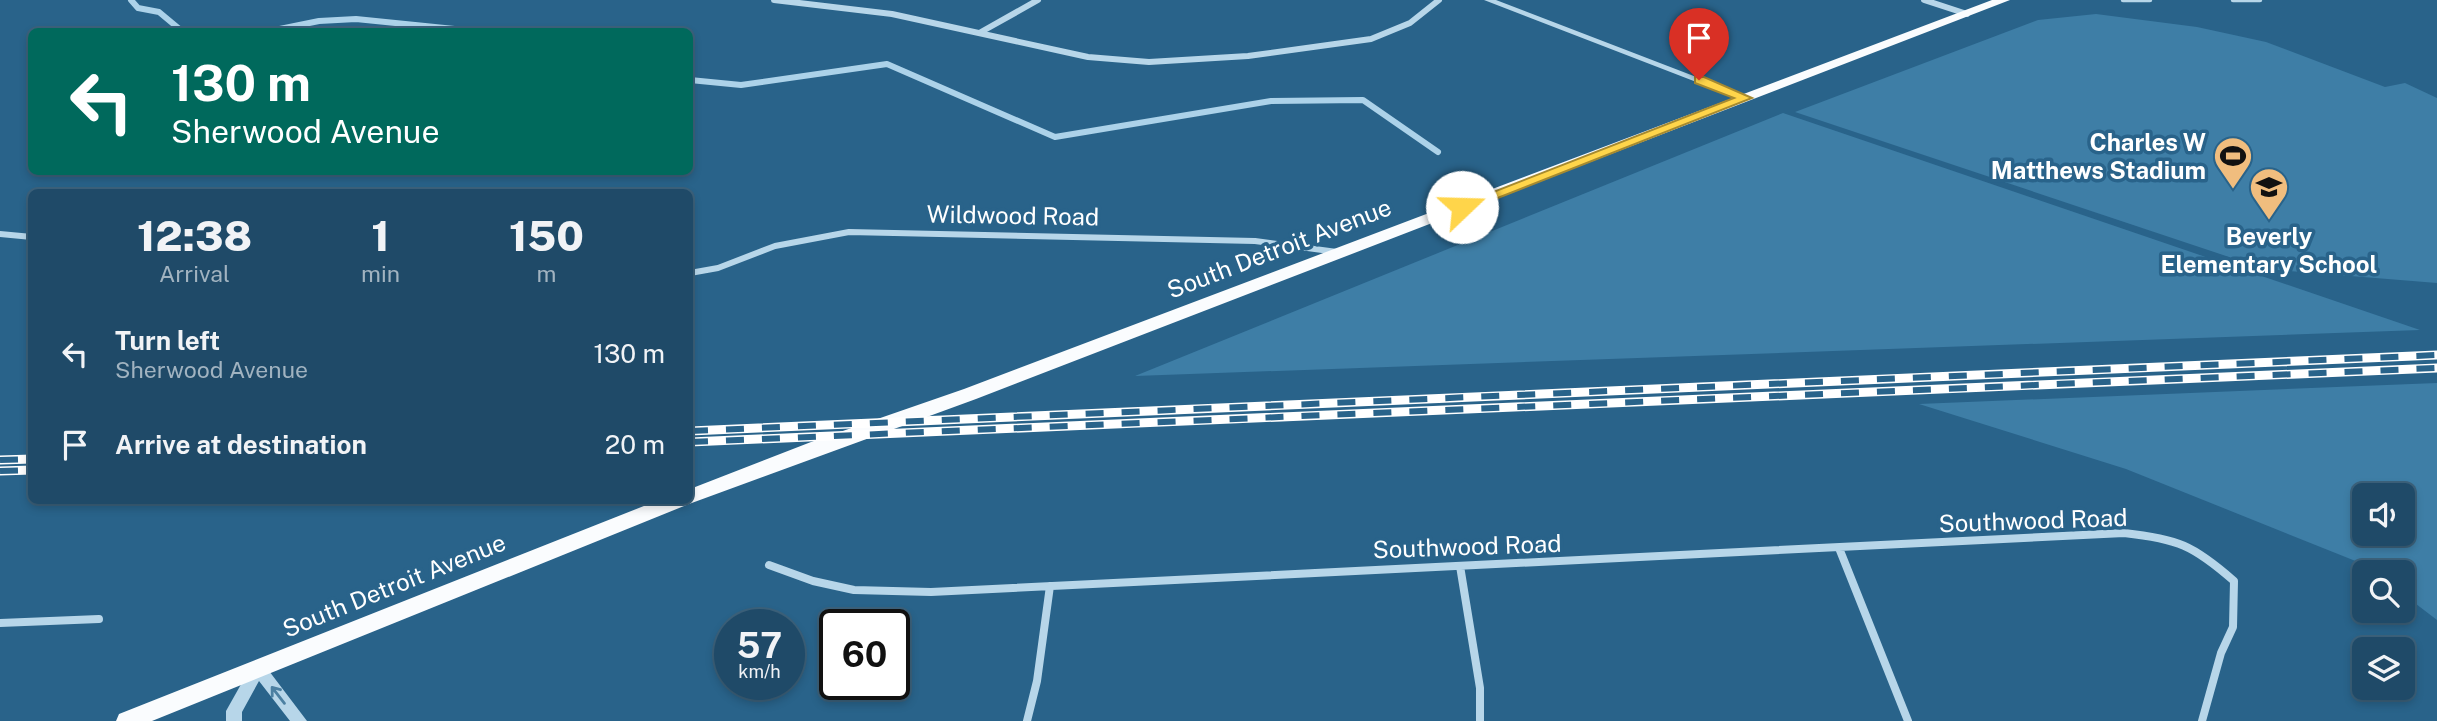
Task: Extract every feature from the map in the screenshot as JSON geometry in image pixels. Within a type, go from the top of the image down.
[{"type":"main road","name":"South Detroit Avenue","points":[[693,496],[2004,0]]},
{"type":"main road","name":"South Detroit Avenue","points":[[127,721],[671,504]]},
{"type":"street","points":[[774,0],[892,14],[1088,57],[1183,62],[1302,50],[1371,39],[1410,23],[1439,0]]},
{"type":"street","points":[[981,32],[1038,0]]},
{"type":"street","points":[[1488,0],[1746,98]]},
{"type":"street","points":[[1924,0],[1967,14]]},
{"type":"street","name":"Wildwood Road","points":[[693,272],[718,268],[775,246],[849,232],[1255,241],[1341,253]]},
{"type":"street","points":[[0,234],[28,237]]},
{"type":"street","name":"Southwood Road","points":[[769,565],[813,581],[854,590],[931,592],[2124,533],[2169,538],[2207,558],[2234,581],[2233,627],[2221,653],[2202,721]]},
{"type":"street","points":[[1839,548],[1908,721]]},
{"type":"street","points":[[1460,566],[1480,688],[1480,721]]},
{"type":"street","points":[[1027,721],[1037,681],[1049,586]]},
{"type":"street","points":[[0,623],[99,618]]},
{"type":"street","points":[[234,721],[234,711],[258,668],[299,721]]},
{"type":"lane","points":[[2123,0],[2150,0]]},
{"type":"lane","points":[[2233,0],[2260,0]]},
{"type":"shaded area","name":"Charles W Matthews Stadium","points":[[2096,14],[2197,27],[2266,42],[2385,87],[2405,83],[2437,98],[2437,283],[2265,269],[1795,112],[2038,20]]},
{"type":"shaded area","points":[[1783,113],[2420,330],[1135,376]]},
{"type":"shaded area","points":[[2437,383],[2437,620],[2415,603],[2415,560],[2353,560],[2126,469],[1919,404]]},
{"type":"waterway","points":[[131,0],[138,8],[159,12],[178,28]]},
{"type":"waterway","points":[[285,28],[319,21],[356,19],[445,28]]},
{"type":"waterway","points":[[693,80],[741,85],[887,64],[1055,137],[1271,101],[1363,100],[1438,152]]},
{"type":"railway","points":[[693,431],[2437,355]]},
{"type":"railway","points":[[693,442],[2437,368]]},
{"type":"railway","points":[[0,460],[28,459]]},
{"type":"railway","points":[[0,471],[28,470]]},
{"type":"place","name":"Charles W Matthews Stadium","points":[[2233,190]]},
{"type":"place","name":"Beverly Elementary School","points":[[2269,221]]},
{"type":"route","points":[[1462,207],[1746,98],[1699,80]]}]
